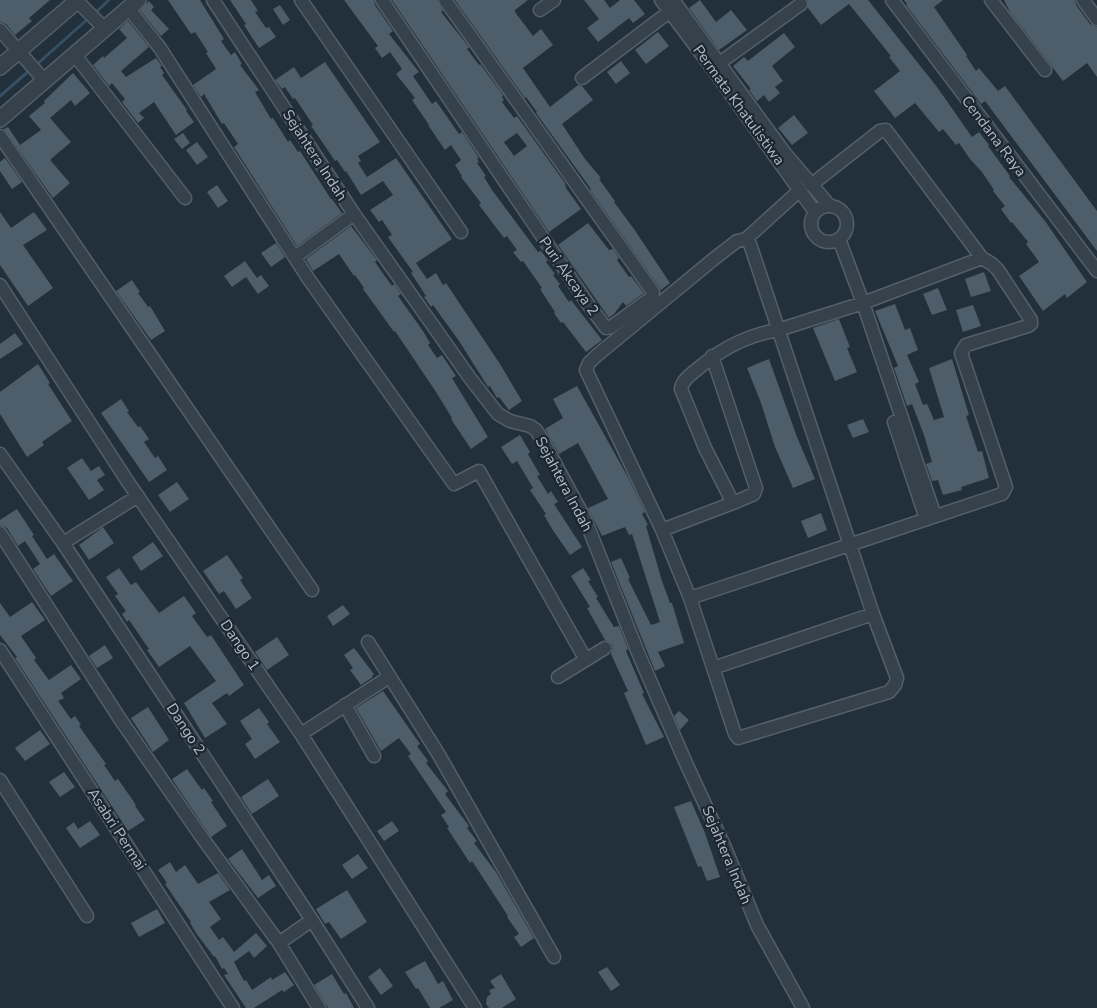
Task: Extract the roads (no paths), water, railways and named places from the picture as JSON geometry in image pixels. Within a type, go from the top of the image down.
[{"type":"street","name":"Sejahtera Indah","points":[[213,0],[354,214],[470,378],[498,414],[510,422],[530,426],[536,430],[544,443],[585,519],[651,681],[757,925],[803,1008]]},
{"type":"street","points":[[301,0],[460,232]]},
{"type":"street","name":"Puri Akcaya 2","points":[[382,0],[588,304],[606,328],[611,327],[652,297],[653,292],[444,0]]},
{"type":"street","points":[[540,10],[554,0]]},
{"type":"street","name":"Permata Khatulistiwa","points":[[660,0],[674,4],[716,65],[806,187],[815,212]]},
{"type":"street","name":"Cendana Raya","points":[[892,0],[1097,271]]},
{"type":"street","points":[[991,0],[1042,67]]},
{"type":"street","points":[[1083,0],[1097,18]]},
{"type":"street","points":[[0,67],[80,3],[103,27]]},
{"type":"street","points":[[0,120],[41,78],[75,55],[103,27],[134,4],[160,48],[308,278],[454,484],[480,471],[586,660]]},
{"type":"street","points":[[582,78],[674,4]]},
{"type":"street","points":[[716,65],[801,4]]},
{"type":"street","points":[[0,30],[41,78]]},
{"type":"street","points":[[75,55],[185,198]]},
{"type":"street","points":[[690,598],[850,545],[1002,494],[1006,487],[961,353],[966,345],[1028,326],[1032,320],[998,270],[982,258],[886,130],[880,131],[806,187],[746,239],[737,241],[722,252],[596,356],[588,363],[586,370],[662,530],[690,598],[735,734],[738,738],[890,692],[897,678],[873,614],[850,545],[778,330],[750,244],[746,239]]},
{"type":"street","points":[[0,136],[312,590]]},
{"type":"street","points":[[806,187],[829,206]]},
{"type":"street","points":[[829,206],[838,207],[846,217],[847,229],[844,235],[836,240],[823,241],[814,234],[811,223],[815,212],[820,208],[829,206]]},
{"type":"street","points":[[295,257],[354,214]]},
{"type":"street","points":[[836,240],[930,518]]},
{"type":"street","points":[[733,503],[706,448],[681,389],[686,379],[712,356],[765,332],[778,330],[859,304],[982,258]]},
{"type":"street","name":"Dango 1","points":[[0,285],[138,496],[301,734],[475,1008]]},
{"type":"street","points":[[662,530],[754,494],[756,488],[712,356]]},
{"type":"street","name":"Dango 2","points":[[0,454],[5,471],[63,543],[368,1008]]},
{"type":"street","points":[[63,543],[138,496]]},
{"type":"street","points":[[0,533],[120,719],[201,836],[278,942],[319,1008]]},
{"type":"street","points":[[713,668],[873,614]]},
{"type":"street","points":[[368,642],[439,755],[554,957]]},
{"type":"street","points":[[558,677],[605,648]]},
{"type":"street","name":"Asabri Permai","points":[[0,650],[233,1008]]},
{"type":"street","points":[[301,734],[389,677]]},
{"type":"street","points":[[345,705],[374,756]]},
{"type":"street","points":[[0,780],[87,916]]},
{"type":"street","points":[[278,942],[312,920]]},
{"type":"waterway","points":[[95,13],[109,0]]},
{"type":"waterway","points":[[35,66],[90,17]]},
{"type":"waterway","points":[[0,96],[30,70]]}]
